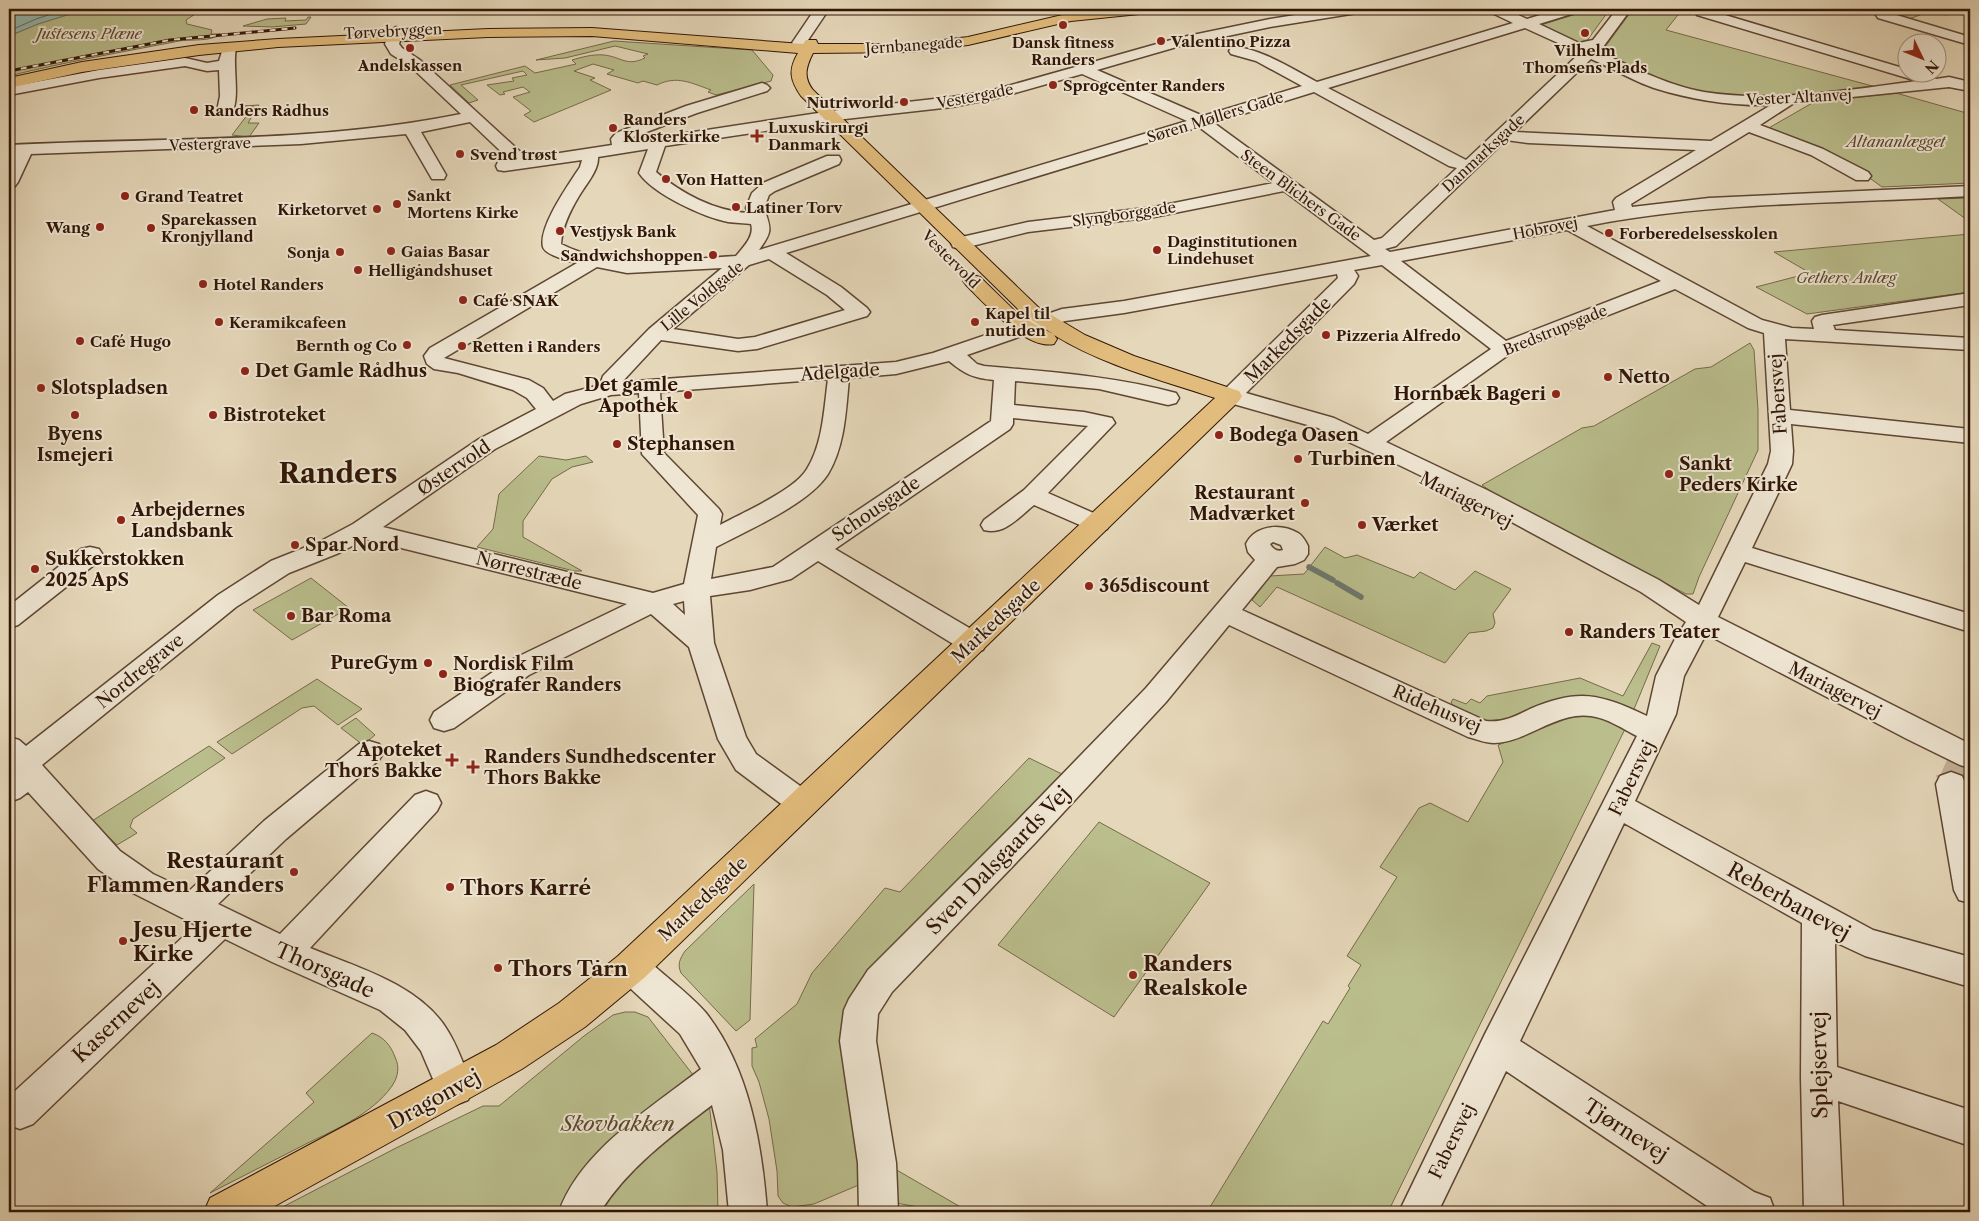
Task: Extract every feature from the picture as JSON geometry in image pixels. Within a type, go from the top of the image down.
[{"type":"main road","name":"Jernbanegade","points":[[803,46],[890,45],[938,42],[1060,16],[1115,9]]},
{"type":"main road","name":"Jernbanegade","points":[[803,46],[888,49],[941,45],[1070,17],[1149,9]]},
{"type":"main road","name":"Tørvebryggen","points":[[9,78],[104,58],[211,42],[395,34],[592,32],[803,46]]},
{"type":"main road","name":"Tørvebryggen","points":[[9,82],[117,61],[230,47],[395,34]]},
{"type":"main road","points":[[783,78],[803,46]]},
{"type":"main road","name":"Vestervold","points":[[803,46],[798,67],[798,80],[807,93],[831,116],[913,209],[959,267],[1013,320],[1040,325],[1226,401]]},
{"type":"main road","name":"Vestervold","points":[[795,103],[913,209],[960,243],[1031,311],[1040,325]]},
{"type":"main road","name":"Markedsgade","points":[[631,967],[1226,401]]},
{"type":"main road","name":"Dragonvej","points":[[224,1212],[509,1057],[572,1015],[631,967]]},
{"type":"street","name":"Vestergade","points":[[504,166],[831,116],[952,102],[992,94],[1187,40],[1322,11],[1357,9]]},
{"type":"street","name":"Vester Altanvej","points":[[1495,9],[1658,84],[1681,91],[1728,100],[1783,100],[1938,83],[1967,82]]},
{"type":"street","points":[[1525,22],[1573,9]]},
{"type":"street","points":[[1584,50],[1598,44],[1624,9]]},
{"type":"street","points":[[803,46],[816,31],[821,10]]},
{"type":"street","points":[[1702,12],[1938,83]]},
{"type":"street","points":[[1883,14],[1970,41]]},
{"type":"street","name":"Søren Møllers Gade","points":[[913,209],[1525,22]]},
{"type":"street","points":[[395,34],[392,44],[396,50],[415,63],[471,117],[523,163]]},
{"type":"street","points":[[225,111],[228,104],[225,65],[230,47]]},
{"type":"street","name":"Danmarksgade","points":[[1372,246],[1389,242],[1584,57],[1584,50]]},
{"type":"street","points":[[1236,51],[1261,58],[1455,162],[1468,167]]},
{"type":"street","points":[[9,91],[99,74],[185,62],[206,67],[225,65]]},
{"type":"street","name":"Steen Blichers Gade","points":[[1083,69],[1201,121],[1372,246],[1504,349]]},
{"type":"street","points":[[621,148],[619,139],[622,136],[721,99],[762,88]]},
{"type":"street","points":[[1625,213],[1622,202],[1786,102],[1783,100]]},
{"type":"street","name":"Vestergrave","points":[[16,150],[232,143],[411,129],[471,117]]},
{"type":"street","points":[[1747,126],[1817,152],[1862,176]]},
{"type":"street","points":[[411,129],[438,175]]},
{"type":"street","points":[[1503,135],[1528,138],[1714,146]]},
{"type":"street","points":[[658,143],[647,173],[665,188],[729,217],[758,219]]},
{"type":"street","points":[[1666,144],[1693,159]]},
{"type":"street","points":[[9,182],[17,168],[16,150]]},
{"type":"street","points":[[589,153],[588,167],[554,224],[551,237],[552,247],[570,256],[592,262],[627,267],[742,262],[760,236],[762,229],[755,208],[761,193],[769,186],[833,160]]},
{"type":"street","name":"Slyngborggade","points":[[960,243],[1028,227],[1154,212],[1288,185]]},
{"type":"street","name":"Hobrovej","points":[[1040,325],[1124,307],[1342,268],[1625,213],[1709,203],[1970,191]]},
{"type":"street","name":"Lille Voldgade","points":[[611,392],[611,381],[656,333],[742,262],[913,209]]},
{"type":"street","points":[[1568,223],[1755,324],[1774,330],[1791,334],[1970,344]]},
{"type":"street","points":[[656,333],[738,345],[757,343],[860,312],[834,291],[771,252]]},
{"type":"street","points":[[550,412],[535,393],[521,386],[460,367],[441,365],[434,360],[434,356],[437,352],[592,262]]},
{"type":"street","name":"Markedsgade","points":[[1226,401],[1348,280],[1348,276],[1342,268]]},
{"type":"street","name":"Bredstrupsgade","points":[[1370,443],[1504,349],[1675,282]]},
{"type":"street","points":[[1826,336],[1822,321],[1970,299]]},
{"type":"street","name":"Adelgade","points":[[611,392],[649,386],[896,368],[953,353],[1040,325]]},
{"type":"street","name":"Fabersvej","points":[[1418,1212],[1654,732],[1662,714],[1670,676],[1688,639],[1712,606],[1780,464],[1782,451],[1774,330]]},
{"type":"street","points":[[953,353],[970,368],[981,372],[1118,386],[1143,390],[1168,398]]},
{"type":"street","points":[[706,542],[798,492],[817,474],[831,437],[839,372]]},
{"type":"street","name":"Schousgade","points":[[696,589],[766,578],[782,572],[1002,424],[1005,374]]},
{"type":"street","points":[[649,386],[653,454],[710,514],[696,589],[701,643],[732,739],[746,762],[803,804]]},
{"type":"street","name":"Østervold","points":[[255,582],[280,568],[330,547],[362,530],[487,444],[550,412],[611,392]]},
{"type":"street","name":"Mariagervej","points":[[1226,401],[1310,418],[1370,443],[1478,496],[1633,577],[1702,620],[1811,678],[1962,765]]},
{"type":"street","name":"Mariagervej","points":[[1226,401],[1312,430],[1379,458],[1479,506],[1641,595],[1702,620]]},
{"type":"street","points":[[993,525],[1032,495],[1104,423],[1084,418],[1003,410]]},
{"type":"street","points":[[1780,416],[1970,436]]},
{"type":"street","points":[[1032,495],[1098,524]]},
{"type":"street","name":"Nørrestræde","points":[[362,530],[654,602]]},
{"type":"street","points":[[817,549],[973,643]]},
{"type":"street","points":[[1739,552],[1970,623]]},
{"type":"street","points":[[9,619],[90,555]]},
{"type":"street","name":"Sven Dalsgaards Vej","points":[[878,1212],[877,1163],[858,1040],[862,1010],[880,981],[1156,696],[1271,558]]},
{"type":"street","name":"Nordregrave","points":[[18,769],[227,601],[255,582]]},
{"type":"street","points":[[444,720],[519,668],[671,594],[696,589]]},
{"type":"street","points":[[654,602],[701,643]]},
{"type":"street","name":"Ridehusvej","points":[[1226,613],[1478,730],[1494,733],[1507,730],[1569,706],[1583,704],[1597,707],[1654,732]]},
{"type":"street","points":[[206,915],[275,830],[369,752]]},
{"type":"street","points":[[1962,765],[1970,890]]},
{"type":"street","name":"Thorsgade","points":[[18,769],[110,860],[142,883],[284,952],[392,999],[417,1019],[434,1040],[455,1088]]},
{"type":"street","points":[[284,952],[426,803]]},
{"type":"street","name":"Reberbanevej","points":[[1618,807],[1634,814],[1818,918],[1865,942],[1970,972]]},
{"type":"street","name":"Kasernevej","points":[[9,1107],[20,1111],[206,915]]},
{"type":"street","name":"Splejservej","points":[[1818,918],[1818,1078],[1823,1212]]},
{"type":"street","points":[[631,967],[692,1023],[713,1054],[722,1075],[742,1150],[748,1212]]},
{"type":"street","name":"Tjørnevej","points":[[1498,1046],[1744,1208],[1756,1212]]},
{"type":"street","points":[[578,1212],[608,1169],[642,1137],[722,1075]]},
{"type":"street","points":[[1818,1078],[1970,1128]]},
{"type":"green space","name":"Justesens Plæne","points":[[86,9],[203,9],[186,20],[187,24],[212,30],[211,34],[220,34],[216,37],[201,40],[179,41],[9,76],[9,36],[38,24]]},
{"type":"green space","points":[[1592,9],[1610,9],[1586,42],[1577,42],[1541,25]]},
{"type":"green space","name":"Altananlægget","points":[[1633,9],[1692,9],[1681,11],[1666,30],[1876,87],[1761,97],[1715,94],[1680,87],[1623,64],[1605,53],[1605,47]]},
{"type":"green space","points":[[1865,9],[1965,9],[1946,15],[1931,11],[1909,19],[1885,12],[1877,13]]},
{"type":"green space","points":[[308,17],[311,17],[306,24],[272,27],[243,26],[267,19],[286,18],[285,21],[306,20]]},
{"type":"green space","points":[[614,41],[752,50],[773,75],[771,81],[716,95],[708,92],[711,90],[678,80],[657,85],[643,81],[638,83],[607,74],[614,70],[593,64],[574,71],[595,78],[590,80],[611,90],[534,122],[524,115],[531,111],[513,97],[530,92],[523,87],[503,92],[505,94],[500,95],[487,85],[514,81],[512,78],[527,75],[523,71],[461,85],[478,100],[469,103],[450,85],[525,66],[535,73],[576,64],[572,60],[592,55],[610,56],[633,62],[645,58],[643,56],[648,54],[615,46],[565,58],[536,60]]},
{"type":"green space","name":"Altananlægget","points":[[1896,93],[1970,114],[1970,183],[1882,187],[1849,163],[1827,151],[1767,129],[1814,102]]},
{"type":"green space","points":[[259,105],[248,123],[259,123],[249,137],[232,135],[248,114],[237,113],[244,112],[254,106],[244,106]]},
{"type":"green space","points":[[1970,198],[1970,222],[1938,199]]},
{"type":"green space","name":"Gethers Anlæg","points":[[1970,234],[1970,292],[1807,314],[1756,287],[1810,273],[1774,252]]},
{"type":"green space","points":[[1750,343],[1754,350],[1758,410],[1758,450],[1699,577],[1693,594],[1686,594],[1493,493],[1482,485],[1582,428],[1594,426],[1695,369],[1711,367]]},
{"type":"green space","points":[[539,456],[566,460],[586,456],[593,462],[572,467],[552,479],[523,521],[523,537],[582,571],[574,571],[477,547],[493,529],[499,494]]},
{"type":"green space","points":[[1325,547],[1345,558],[1357,555],[1414,578],[1420,572],[1455,590],[1475,571],[1511,589],[1493,614],[1495,623],[1493,628],[1486,631],[1469,633],[1445,663],[1277,587],[1260,607],[1252,600],[1270,576],[1304,574]]},
{"type":"green space","points":[[311,578],[349,608],[292,640],[253,610]]},
{"type":"green space","points":[[1652,643],[1660,646],[1632,714],[1601,701],[1497,726],[1454,708],[1451,702],[1453,699],[1466,704],[1471,699],[1480,703],[1487,696],[1580,678],[1623,696]]},
{"type":"green space","points":[[317,679],[362,709],[338,725],[314,706],[302,708],[232,754],[217,742]]},
{"type":"green space","points":[[1594,713],[1626,727],[1388,1212],[1207,1212],[1323,1021],[1328,1024],[1350,988],[1348,986],[1361,965],[1347,956],[1397,877],[1380,867],[1419,808],[1430,803],[1468,822],[1503,762],[1498,745],[1574,716]]},
{"type":"green space","points":[[356,718],[375,735],[363,745],[341,728]]},
{"type":"green space","points":[[209,746],[225,758],[133,819],[130,827],[137,833],[117,845],[92,821]]},
{"type":"green space","points":[[1029,758],[1062,774],[873,973],[861,1184],[814,1204],[792,1207],[783,1203],[778,1196],[777,1171],[769,1119],[759,1082],[752,1066],[752,1048],[757,1047],[755,1039],[797,1004],[812,973],[885,888],[900,892]]},
{"type":"green space","points":[[1099,822],[1210,883],[1114,1017],[998,945]]},
{"type":"green space","points":[[754,884],[750,1020],[736,1031],[681,973],[679,964],[685,951]]},
{"type":"green space","name":"Skovbakken","points":[[635,1012],[648,1017],[708,1094],[717,1172],[718,1212],[273,1212],[396,1148],[483,1106],[499,1106],[584,1036],[613,1015]]},
{"type":"green space","points":[[372,1033],[386,1042],[397,1061],[398,1072],[396,1079],[383,1097],[350,1122],[210,1193],[314,1102],[306,1093]]},
{"type":"green space","points":[[895,1169],[964,1209],[965,1212],[946,1212],[896,1203]]},
{"type":"water","points":[[9,9],[86,9],[38,24],[9,36]]},
{"type":"waterway","points":[[1309,567],[1333,580]]},
{"type":"waterway","points":[[1337,583],[1361,597]]},
{"type":"tunnel","points":[[1951,783],[1959,765]]},
{"type":"railway","points":[[9,71],[170,40],[295,28]]},
{"type":"place","name":"Dansk fitness Randers","points":[[1063,25]]},
{"type":"place","name":"Vilhelm Thomsens Plads","points":[[1585,33]]},
{"type":"place","name":"Valentino Pizza","points":[[1161,41]]},
{"type":"place","name":"Andelskassen","points":[[410,48]]},
{"type":"place","name":"Sprogcenter Randers","points":[[1053,85]]},
{"type":"place","name":"Nutriworld","points":[[904,102]]},
{"type":"place","name":"Randers Rådhus","points":[[194,110]]},
{"type":"place","name":"Randers Klosterkirke","points":[[613,128]]},
{"type":"place","name":"Luxuskirurgi Danmark","points":[[757,136]]},
{"type":"place","name":"Svend trøst","points":[[460,154]]},
{"type":"place","name":"Von Hatten","points":[[666,179]]},
{"type":"place","name":"Grand Teatret","points":[[125,196]]},
{"type":"place","name":"Sankt Mortens Kirke","points":[[397,204]]},
{"type":"place","name":"Latiner Torv","points":[[736,207]]},
{"type":"place","name":"Kirketorvet","points":[[377,209]]},
{"type":"place","name":"Wang","points":[[100,227]]},
{"type":"place","name":"Sparekassen Kronjylland","points":[[151,228]]},
{"type":"place","name":"Vestjysk Bank","points":[[560,231]]},
{"type":"place","name":"Forberedelsesskolen","points":[[1609,233]]},
{"type":"place","name":"Daginstitutionen Lindehuset","points":[[1157,250]]},
{"type":"place","name":"Gaias Basar","points":[[391,251]]},
{"type":"place","name":"Sonja","points":[[340,252]]},
{"type":"place","name":"Sandwichshoppen","points":[[713,255]]},
{"type":"place","name":"Helligåndshuset","points":[[358,270]]},
{"type":"place","name":"Hotel Randers","points":[[203,284]]},
{"type":"place","name":"Café SNAK","points":[[463,300]]},
{"type":"place","name":"Keramikcafeen","points":[[219,322]]},
{"type":"place","name":"Kapel til nutiden","points":[[975,322]]},
{"type":"place","name":"Pizzeria Alfredo","points":[[1326,335]]},
{"type":"place","name":"Café Hugo","points":[[80,341]]},
{"type":"place","name":"Bernth og Co","points":[[407,345]]},
{"type":"place","name":"Retten i Randers","points":[[462,346]]},
{"type":"place","name":"Det Gamle Rådhus","points":[[245,371]]},
{"type":"place","name":"Netto","points":[[1608,377]]},
{"type":"place","name":"Slotspladsen","points":[[41,388]]},
{"type":"place","name":"Hornbæk Bageri","points":[[1556,394]]},
{"type":"place","name":"Det gamle Apothek","points":[[688,395]]},
{"type":"place","name":"Byens Ismejeri","points":[[75,415]]},
{"type":"place","name":"Bistroteket","points":[[213,415]]},
{"type":"place","name":"Bodega Oasen","points":[[1219,435]]},
{"type":"place","name":"Stephansen","points":[[617,444]]},
{"type":"place","name":"Turbinen","points":[[1298,459]]},
{"type":"place","name":"Sankt Peders Kirke","points":[[1669,474]]},
{"type":"place","name":"Restaurant Madværket","points":[[1305,503]]},
{"type":"place","name":"Arbejdernes Landsbank","points":[[121,520]]},
{"type":"place","name":"Værket","points":[[1362,525]]},
{"type":"place","name":"Spar Nord","points":[[295,545]]},
{"type":"place","name":"Sukkerstokken 2025 ApS","points":[[35,569]]},
{"type":"place","name":"365discount","points":[[1089,586]]},
{"type":"place","name":"Bar Roma","points":[[291,616]]},
{"type":"place","name":"Randers Teater","points":[[1569,632]]},
{"type":"place","name":"PureGym","points":[[428,663]]},
{"type":"place","name":"Nordisk Film Biografer Randers","points":[[443,674]]},
{"type":"place","name":"Apoteket Thors Bakke","points":[[452,760]]},
{"type":"place","name":"Randers Sundhedscenter Thors Bakke","points":[[473,767]]},
{"type":"place","name":"Restaurant Flammen Randers","points":[[294,872]]},
{"type":"place","name":"Thors Karré","points":[[450,887]]},
{"type":"place","name":"Jesu Hjerte Kirke","points":[[123,941]]},
{"type":"place","name":"Thors Tårn","points":[[498,968]]},
{"type":"place","name":"Randers Realskole","points":[[1133,975]]},
{"type":"district","name":"Randers","points":[[338,473]]}]
